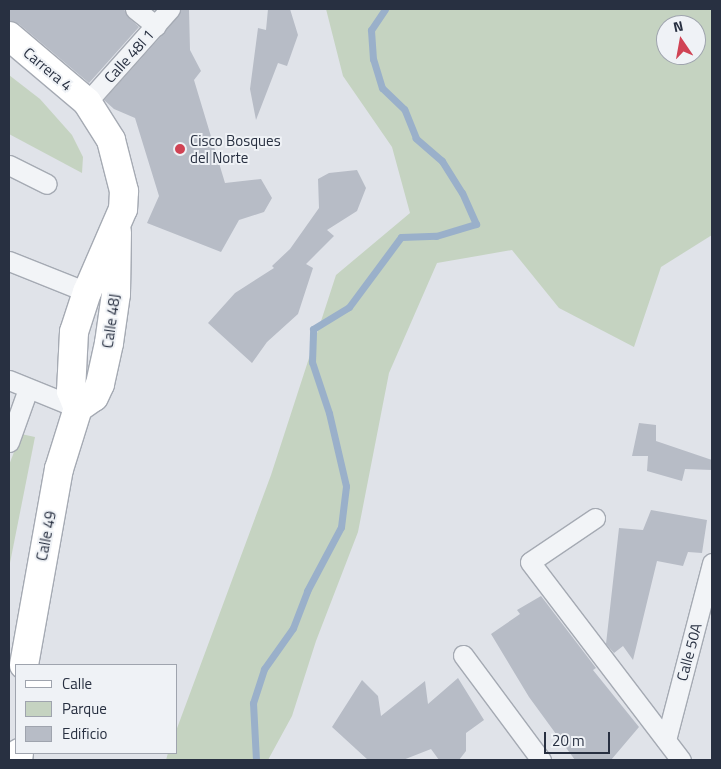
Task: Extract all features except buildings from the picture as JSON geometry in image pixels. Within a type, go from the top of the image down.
[{"type":"main road","name":"Carrera 4","points":[[9,36],[87,102]]},
{"type":"main road","name":"Calle 48J","points":[[87,102],[111,140],[120,167],[124,191],[123,209],[87,292],[71,349],[71,391],[78,408],[94,397],[100,384],[109,343],[116,294],[117,223]]},
{"type":"main road","name":"Calle 49","points":[[24,664],[59,469],[78,408]]},
{"type":"street","points":[[134,9],[156,26]]},
{"type":"street","name":"Calle 48I 1","points":[[87,102],[170,9]]},
{"type":"street","points":[[9,165],[46,184]]},
{"type":"street","points":[[9,261],[87,292]]},
{"type":"street","points":[[9,380],[78,408]]},
{"type":"street","points":[[9,442],[28,389]]},
{"type":"street","points":[[595,518],[530,562],[681,760]]},
{"type":"street","name":"Calle 50A","points":[[666,740],[712,563]]},
{"type":"street","points":[[463,655],[541,760]]},
{"type":"green space","points":[[326,9],[712,9],[712,235],[661,267],[634,347],[559,308],[512,250],[437,263],[389,373],[358,532],[316,641],[292,716],[268,760],[166,760],[168,754],[178,754],[178,726],[271,475],[336,275],[410,213],[392,147],[343,76]]},
{"type":"green space","points":[[9,75],[40,99],[72,135],[83,157],[82,173],[9,134]]},
{"type":"green space","points":[[21,434],[35,437],[9,568],[9,465]]},
{"type":"waterway","points":[[256,760],[253,703],[264,669],[293,628],[307,591],[341,527],[346,486],[329,413],[312,362],[313,329],[349,307],[401,237],[436,236],[476,224],[462,193],[442,161],[416,138],[404,109],[382,88],[373,59],[371,30],[385,9]]},
{"type":"place","name":"Cisco Bosques del Norte","points":[[180,149]]}]
